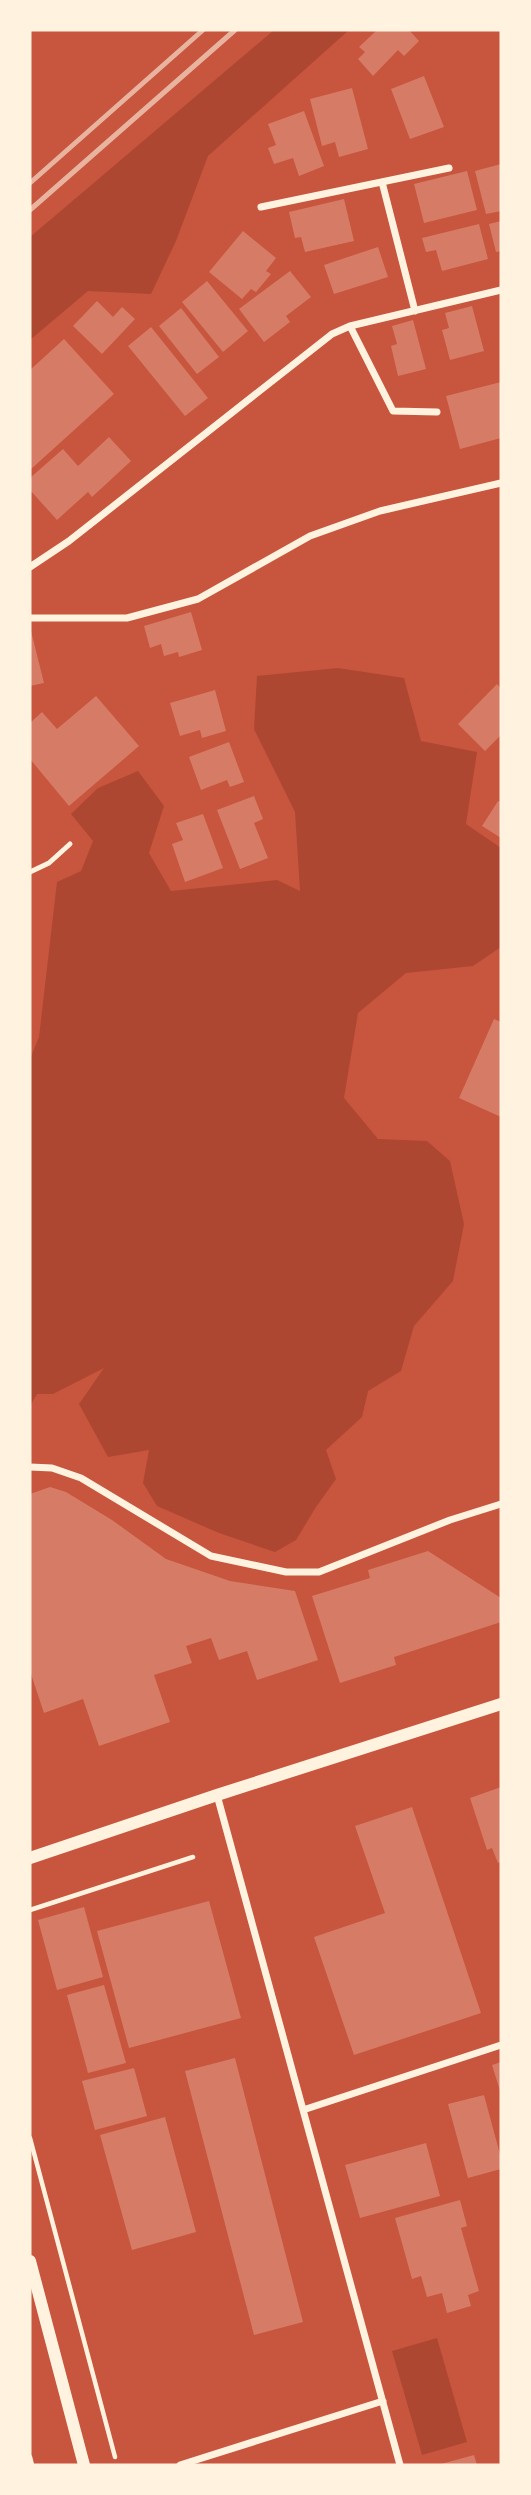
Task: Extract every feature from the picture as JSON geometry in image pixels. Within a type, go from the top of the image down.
[{"type":"street","points":[[261,207],[449,168]]},
{"type":"street","points":[[382,182],[415,311]]},
{"type":"street","points":[[30,567],[69,541],[332,334],[351,326],[501,290]]},
{"type":"street","points":[[351,326],[393,411],[437,412]]},
{"type":"street","points":[[30,618],[127,618],[198,599],[310,536],[380,511],[501,483]]},
{"type":"street","points":[[30,1467],[52,1468],[81,1478],[211,1556],[286,1572],[319,1572],[450,1520],[501,1504]]},
{"type":"street","points":[[30,1858],[501,1704]]},
{"type":"street","points":[[217,1795],[400,2465]]},
{"type":"street","points":[[303,2110],[501,2045]]},
{"type":"street","points":[[30,2261],[84,2465]]},
{"type":"street","points":[[180,2465],[383,2402]]},
{"type":"lane","points":[[30,872],[49,863],[70,844]]},
{"type":"path","points":[[30,1910],[193,1857]]},
{"type":"path","points":[[30,2138],[115,2457]]},
{"type":"path","points":[[30,2457],[32,2465]]},
{"type":"shaded area","points":[[274,30],[349,30],[208,156],[176,241],[151,294],[88,291],[30,340],[30,237]]},
{"type":"shaded area","points":[[338,668],[404,678],[421,741],[477,752],[466,824],[501,848],[501,947],[473,966],[406,973],[358,1013],[344,1098],[378,1139],[427,1141],[450,1161],[464,1224],[453,1281],[414,1326],[401,1371],[368,1391],[362,1417],[326,1450],[336,1479],[296,1540],[275,1552],[219,1533],[157,1506],[143,1483],[149,1450],[108,1457],[79,1404],[104,1368],[53,1394],[37,1394],[30,1406],[30,1059],[39,1037],[57,882],[81,871],[93,841],[71,814],[98,788],[138,771],[164,806],[149,853],[171,891],[277,880],[300,891],[295,812],[254,729],[257,676]]},
{"type":"shaded area","points":[[437,2338],[467,2442],[422,2455],[392,2351]]},
{"type":"building","points":[[377,30],[409,30],[419,41],[404,56],[398,50],[373,76],[358,59],[365,52],[359,47]]},
{"type":"building","points":[[424,76],[444,127],[410,139],[391,89]]},
{"type":"building","points":[[352,88],[368,149],[339,157],[335,142],[322,146],[310,99]]},
{"type":"building","points":[[304,111],[324,166],[299,176],[293,158],[274,164],[268,148],[276,145],[268,124]]},
{"type":"building","points":[[501,164],[501,211],[486,214],[475,171]]},
{"type":"building","points":[[467,171],[477,210],[424,223],[414,184]]},
{"type":"building","points":[[344,199],[354,241],[305,252],[301,237],[295,238],[289,212]]},
{"type":"building","points":[[501,221],[501,251],[496,252],[489,224]]},
{"type":"building","points":[[479,224],[488,259],[442,271],[436,250],[426,252],[422,238]]},
{"type":"building","points":[[243,231],[276,258],[266,271],[271,274],[256,292],[251,289],[242,299],[209,272]]},
{"type":"building","points":[[378,247],[388,277],[334,294],[324,265]]},
{"type":"building","points":[[290,271],[311,297],[286,316],[290,322],[264,342],[239,309]]},
{"type":"building","points":[[207,281],[248,331],[223,352],[182,302]]},
{"type":"building","points":[[97,301],[113,317],[122,307],[135,319],[102,354],[73,326]]},
{"type":"building","points":[[472,306],[484,351],[450,360],[442,330],[449,328],[445,313]]},
{"type":"building","points":[[181,308],[219,357],[197,374],[159,326]]},
{"type":"building","points":[[413,320],[426,369],[398,376],[391,346],[397,344],[392,326]]},
{"type":"building","points":[[151,327],[208,398],[185,416],[128,346]]},
{"type":"building","points":[[64,339],[114,394],[30,470],[30,370]]},
{"type":"building","points":[[501,382],[501,438],[460,449],[446,396]]},
{"type":"building","points":[[109,437],[131,461],[92,497],[88,492],[57,520],[30,490],[30,478],[63,449],[78,466]]},
{"type":"building","points":[[191,612],[202,650],[179,657],[178,652],[164,656],[161,644],[150,648],[144,626]]},
{"type":"building","points":[[30,627],[44,683],[30,686]]},
{"type":"building","points":[[497,684],[501,689],[501,735],[485,751],[458,724]]},
{"type":"building","points":[[215,690],[226,731],[202,738],[200,730],[180,736],[170,703]]},
{"type":"building","points":[[96,696],[139,746],[69,806],[30,759],[30,723],[42,712],[57,729]]},
{"type":"building","points":[[229,742],[244,782],[230,787],[227,780],[201,790],[189,757]]},
{"type":"building","points":[[254,796],[263,819],[254,823],[268,858],[240,869],[217,810]]},
{"type":"building","points":[[498,801],[501,802],[501,838],[482,826]]},
{"type":"building","points":[[203,814],[223,868],[185,882],[172,844],[183,840],[176,823]]},
{"type":"building","points":[[494,1019],[501,1022],[501,1117],[459,1098]]},
{"type":"building","points":[[50,1487],[66,1492],[112,1520],[166,1559],[230,1581],[295,1591],[318,1660],[257,1680],[247,1651],[219,1660],[211,1638],[186,1646],[192,1663],[154,1675],[170,1722],[99,1746],[83,1699],[44,1713],[30,1671],[30,1494]]},
{"type":"building","points":[[428,1551],[501,1598],[501,1622],[394,1657],[396,1665],[340,1683],[312,1596],[370,1578],[368,1570]]},
{"type":"building","points":[[501,1787],[501,1862],[498,1863],[492,1848],[487,1850],[470,1798]]},
{"type":"building","points":[[412,1807],[481,2013],[354,2055],[314,1937],[385,1913],[355,1826]]},
{"type":"building","points":[[209,1901],[241,2018],[129,2048],[97,1931]]},
{"type":"building","points":[[84,1907],[103,1977],[57,1990],[38,1920]]},
{"type":"building","points":[[104,1985],[126,2063],[88,2073],[67,1995]]},
{"type":"building","points":[[235,2058],[303,2322],[254,2335],[185,2071]]},
{"type":"building","points":[[501,2062],[501,2094],[492,2065]]},
{"type":"building","points":[[134,2068],[147,2116],[95,2130],[82,2081]]},
{"type":"building","points":[[484,2095],[501,2158],[501,2169],[468,2178],[448,2104]]},
{"type":"building","points":[[165,2117],[196,2232],[132,2250],[100,2135]]},
{"type":"building","points":[[426,2143],[440,2196],[360,2218],[345,2165]]},
{"type":"building","points":[[460,2200],[467,2226],[461,2228],[479,2291],[468,2295],[471,2306],[447,2313],[442,2293],[427,2297],[421,2276],[412,2279],[395,2218]]},
{"type":"building","points":[[474,2455],[477,2465],[441,2465],[441,2464]]},
{"type":"railway","points":[[30,183],[203,30]]},
{"type":"railway","points":[[30,210],[235,30]]}]
